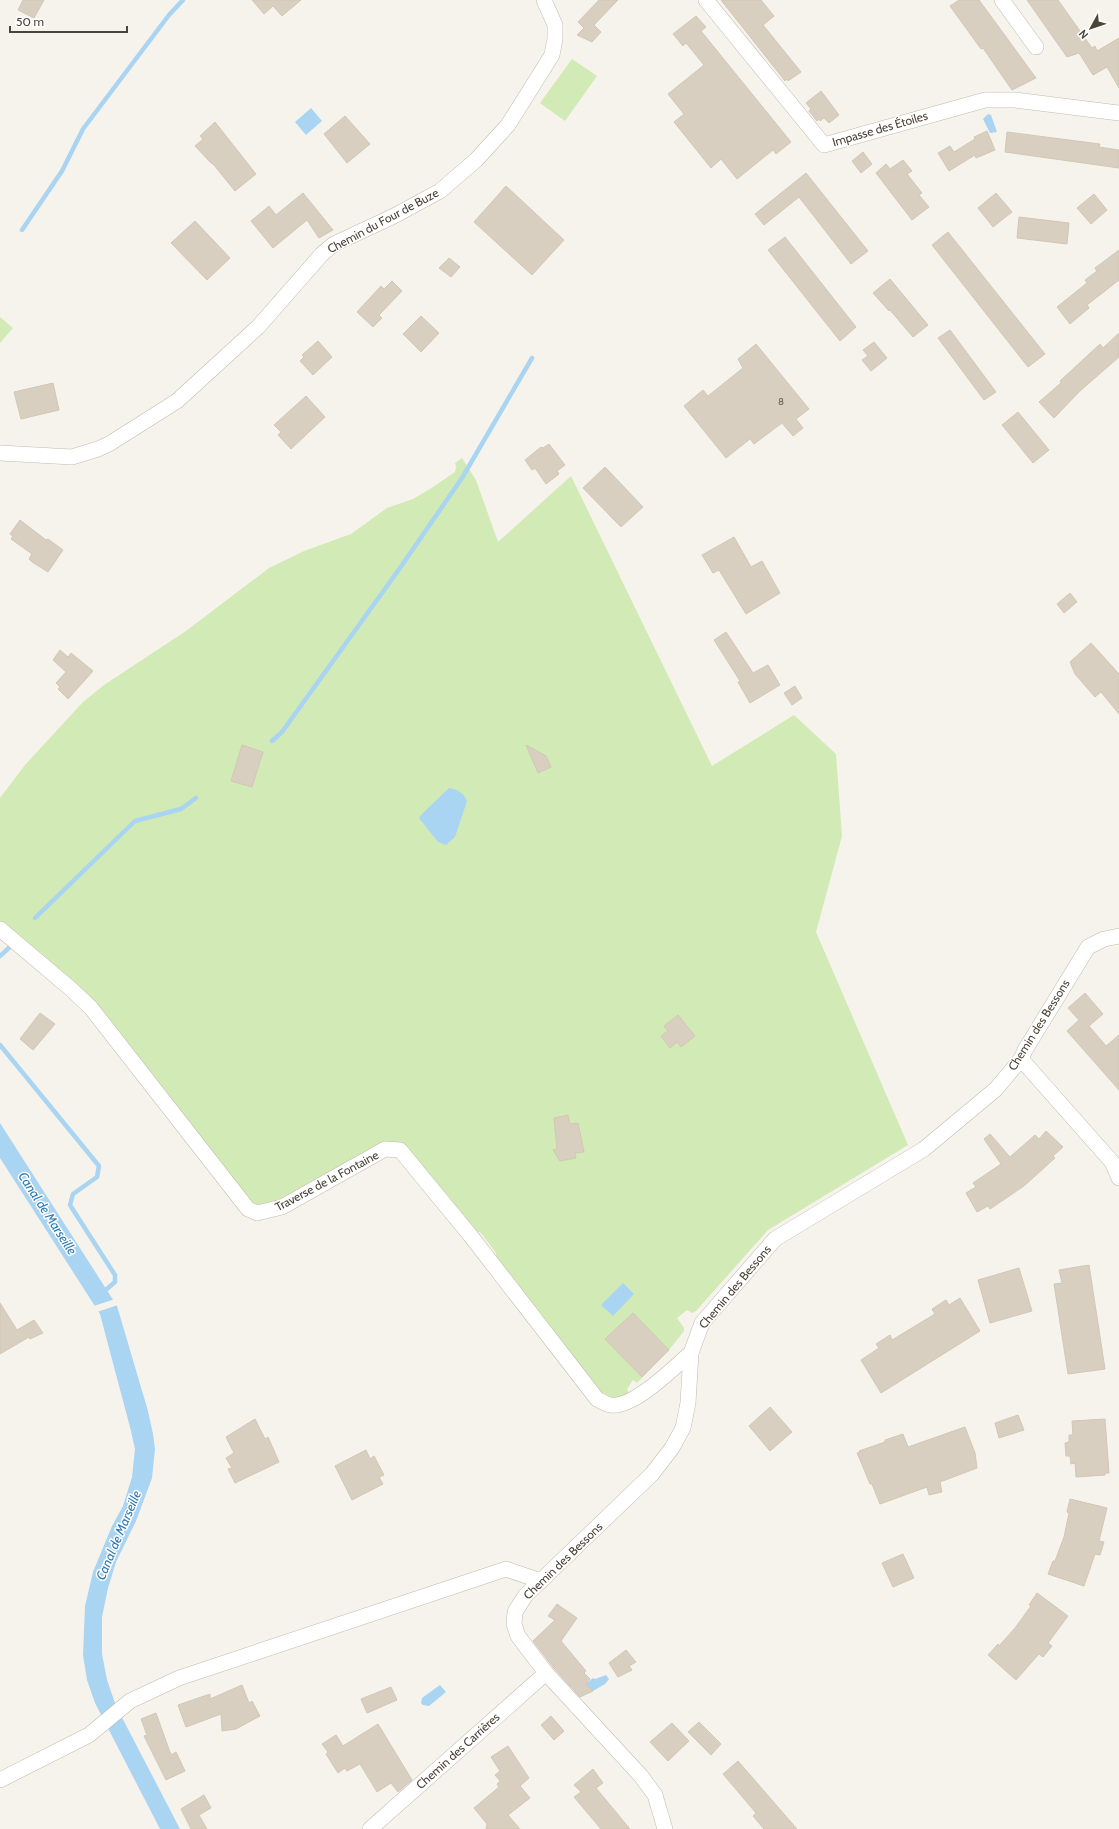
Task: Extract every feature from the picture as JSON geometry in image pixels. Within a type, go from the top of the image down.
[{"type":"street","name":"Chemin du Four de Buze","points":[[0,453],[72,457],[109,444],[177,401],[258,327],[322,254],[334,244],[394,216],[440,191],[476,160],[508,125],[552,55],[556,39],[554,25],[544,0]]},
{"type":"street","name":"Impasse des Étoiles","points":[[706,0],[824,145],[985,100],[1015,100],[1119,113]]},
{"type":"street","points":[[1002,0],[1036,47]]},
{"type":"street","name":"Traverse de la Fontaine","points":[[0,929],[71,989],[91,1008],[248,1209],[257,1213],[282,1207],[385,1149],[400,1150],[470,1235],[597,1399],[611,1405],[625,1403],[638,1396],[691,1353]]},
{"type":"street","name":"Chemin des Bessons","points":[[665,1829],[655,1796],[641,1776],[546,1673],[518,1636],[514,1624],[515,1612],[525,1596],[652,1474],[672,1448],[683,1428],[688,1403],[691,1353],[702,1322],[775,1239],[924,1149],[996,1089],[1021,1059],[1088,947],[1104,939],[1119,936]]},
{"type":"street","points":[[1021,1059],[1112,1162],[1119,1178]]},
{"type":"street","points":[[0,1780],[89,1735],[130,1701],[180,1678],[506,1569],[541,1581]]},
{"type":"street","name":"Chemin des Carrières","points":[[370,1829],[546,1673]]},
{"type":"green space","points":[[572,59],[597,76],[565,121],[540,103]]},
{"type":"green space","points":[[0,317],[13,328],[0,343]]},
{"type":"green space","points":[[462,458],[476,480],[498,542],[571,476],[712,766],[794,715],[836,754],[842,836],[816,932],[908,1145],[768,1230],[696,1311],[692,1313],[687,1310],[677,1318],[684,1328],[684,1331],[669,1350],[637,1383],[633,1380],[627,1389],[629,1394],[613,1400],[599,1396],[495,1261],[496,1253],[480,1232],[470,1232],[398,1143],[282,1202],[268,1205],[251,1205],[92,1005],[0,926],[0,798],[25,765],[83,702],[104,685],[186,631],[269,568],[304,551],[351,534],[387,508],[413,499],[455,472],[455,463]]},
{"type":"water","points":[[311,108],[322,121],[306,135],[295,122]]},
{"type":"water","points":[[988,114],[991,115],[997,132],[990,133],[983,119]]},
{"type":"water","points":[[449,788],[460,792],[467,801],[455,837],[446,845],[438,842],[419,818]]},
{"type":"water","name":"Canal de Marseille","points":[[0,1123],[117,1306],[148,1411],[155,1449],[152,1478],[136,1521],[116,1562],[108,1588],[102,1617],[102,1654],[107,1680],[116,1706],[180,1829],[160,1829],[95,1703],[87,1680],[83,1655],[85,1606],[93,1572],[112,1526],[123,1506],[132,1477],[135,1449],[100,1314],[0,1158]]},
{"type":"water","points":[[623,1283],[634,1294],[613,1316],[601,1305]]},
{"type":"water","points":[[606,1675],[609,1679],[605,1684],[593,1691],[586,1684],[593,1678],[595,1679]]},
{"type":"water","points":[[440,1685],[446,1692],[429,1706],[423,1705],[421,1703],[422,1698]]},
{"type":"pier","points":[[115,1299],[118,1305],[97,1312],[94,1306]]},
{"type":"building","points":[[23,0],[44,0],[34,18],[18,10]]},
{"type":"building","points":[[252,0],[301,0],[282,16],[273,6],[264,14]]},
{"type":"building","points":[[599,0],[618,0],[594,25],[601,32],[592,42],[577,35],[584,28],[578,22]]},
{"type":"building","points":[[721,0],[761,0],[774,16],[763,25],[801,72],[788,81],[787,79],[785,81]]},
{"type":"building","points":[[959,0],[979,0],[1036,78],[1012,90],[983,48],[981,49],[950,6]]},
{"type":"building","points":[[1027,0],[1058,0],[1092,48],[1095,46],[1097,51],[1119,38],[1119,88],[1107,67],[1093,75],[1079,53],[1067,57]]},
{"type":"building","points":[[696,16],[706,27],[701,31],[791,142],[776,154],[773,150],[737,179],[721,159],[711,168],[674,122],[684,114],[668,94],[704,65],[686,43],[683,46],[673,34]]},
{"type":"building","points":[[821,91],[839,115],[829,123],[824,118],[817,121],[809,111],[811,109],[806,103]]},
{"type":"building","points":[[345,116],[370,144],[347,163],[324,134]]},
{"type":"building","points":[[215,122],[256,174],[235,191],[213,164],[195,146],[203,139],[200,136]]},
{"type":"building","points":[[987,131],[995,150],[976,158],[975,155],[949,171],[938,153],[950,146],[954,152],[975,139],[974,137]]},
{"type":"building","points":[[1007,132],[1100,144],[1099,147],[1119,150],[1119,168],[1005,152]]},
{"type":"building","points":[[863,152],[872,164],[861,173],[852,161]]},
{"type":"building","points":[[903,160],[912,171],[907,174],[922,193],[919,195],[929,207],[912,220],[876,173],[886,164],[890,169]]},
{"type":"building","points":[[806,173],[868,251],[851,264],[799,197],[764,225],[755,214]]},
{"type":"building","points":[[506,186],[564,240],[532,275],[474,222]]},
{"type":"building","points":[[303,193],[333,230],[319,238],[307,220],[273,248],[251,221],[269,206],[276,215]]},
{"type":"building","points":[[996,193],[1012,212],[993,227],[978,208]]},
{"type":"building","points":[[1094,194],[1107,210],[1091,224],[1077,208]]},
{"type":"building","points":[[1019,217],[1069,223],[1067,244],[1017,238]]},
{"type":"building","points":[[195,221],[230,258],[207,280],[171,243]]},
{"type":"building","points":[[948,232],[1045,354],[1028,367],[932,245]]},
{"type":"building","points":[[785,237],[856,327],[840,341],[768,250]]},
{"type":"building","points":[[1119,250],[1119,280],[1087,305],[1089,308],[1070,324],[1057,307],[1087,283],[1085,280],[1097,271],[1095,268]]},
{"type":"building","points":[[449,258],[460,267],[451,277],[439,268]]},
{"type":"building","points":[[890,279],[928,325],[913,337],[873,293]]},
{"type":"building","points":[[392,281],[402,291],[379,315],[382,318],[373,327],[357,312],[381,286],[384,289]]},
{"type":"building","points":[[421,316],[439,333],[421,352],[403,334]]},
{"type":"building","points":[[950,330],[996,392],[984,400],[938,338]]},
{"type":"building","points":[[1119,333],[1119,357],[1080,391],[1054,418],[1039,402],[1061,383],[1060,381],[1100,344],[1103,348]]},
{"type":"building","points":[[318,341],[332,357],[313,375],[300,361],[304,357],[302,355]]},
{"type":"building","points":[[874,342],[887,358],[871,371],[862,360],[868,356],[863,350]]},
{"type":"building","points":[[756,344],[809,409],[796,419],[803,428],[793,436],[782,423],[754,444],[750,439],[726,458],[684,406],[703,390],[708,396],[743,368],[738,359]]},
{"type":"building","points":[[53,383],[59,410],[21,419],[14,392]]},
{"type":"building","points":[[306,396],[325,417],[291,449],[278,435],[281,432],[274,425]]},
{"type":"building","points":[[1018,412],[1049,450],[1033,463],[1002,425]]},
{"type":"building","points":[[549,444],[565,465],[557,471],[559,474],[546,484],[535,468],[532,470],[525,460],[541,447],[543,448]]},
{"type":"building","points":[[605,467],[643,507],[621,527],[583,488]]},
{"type":"building","points":[[20,520],[46,540],[48,539],[63,550],[48,572],[32,562],[29,559],[32,554],[11,539],[13,536],[10,534]]},
{"type":"building","points":[[734,537],[751,567],[762,561],[780,593],[746,614],[719,570],[713,573],[702,555]]},
{"type":"building","points":[[1070,593],[1077,602],[1064,613],[1057,604]]},
{"type":"building","points":[[726,632],[753,673],[768,665],[780,685],[750,703],[738,682],[740,681],[714,640]]},
{"type":"building","points":[[1091,643],[1119,674],[1119,714],[1101,692],[1095,697],[1075,674],[1070,662]]},
{"type":"building","points":[[60,650],[68,657],[71,653],[93,671],[68,699],[58,689],[60,687],[56,683],[66,672],[53,660]]},
{"type":"building","points":[[795,686],[802,698],[792,705],[784,693]]},
{"type":"building","points":[[242,745],[263,752],[252,787],[231,781]]},
{"type":"building","points":[[526,745],[546,756],[551,767],[538,773]]},
{"type":"building","points":[[1085,993],[1103,1014],[1089,1026],[1106,1046],[1119,1035],[1119,1090],[1067,1031],[1079,1020],[1068,1008]]},
{"type":"building","points":[[40,1013],[55,1024],[33,1050],[20,1039]]},
{"type":"building","points":[[678,1015],[695,1036],[681,1047],[677,1042],[670,1048],[661,1036],[668,1031],[664,1026]]},
{"type":"building","points":[[568,1115],[570,1124],[578,1123],[584,1152],[575,1153],[576,1158],[560,1161],[553,1150],[557,1149],[554,1118]]},
{"type":"building","points":[[1046,1131],[1063,1147],[1053,1156],[1055,1158],[1024,1186],[990,1209],[988,1206],[977,1212],[966,1193],[976,1187],[973,1183],[1001,1164],[984,1139],[990,1134],[1010,1157],[1035,1135],[1039,1139]]},
{"type":"building","points":[[1089,1265],[1105,1369],[1068,1374],[1054,1284],[1062,1283],[1059,1270]]},
{"type":"building","points":[[1019,1268],[1032,1311],[990,1323],[978,1280]]},
{"type":"building","points":[[960,1298],[980,1331],[881,1393],[861,1360],[879,1348],[876,1344],[890,1335],[892,1340],[935,1314],[932,1309],[946,1300],[949,1305]]},
{"type":"building","points":[[0,1303],[17,1330],[34,1320],[43,1333],[30,1339],[29,1337],[0,1354]]},
{"type":"building","points":[[633,1313],[669,1350],[642,1377],[605,1339]]},
{"type":"building","points":[[770,1407],[792,1432],[770,1451],[749,1426]]},
{"type":"building","points":[[1018,1415],[1024,1430],[999,1438],[995,1423]]},
{"type":"building","points":[[255,1419],[265,1439],[268,1437],[279,1462],[235,1483],[228,1469],[232,1468],[226,1458],[234,1453],[226,1437]]},
{"type":"building","points":[[1105,1419],[1109,1473],[1105,1473],[1105,1475],[1076,1477],[1075,1463],[1071,1464],[1070,1456],[1066,1456],[1065,1443],[1069,1442],[1069,1435],[1073,1435],[1072,1421]]},
{"type":"building","points":[[965,1427],[975,1453],[977,1468],[940,1482],[942,1492],[929,1495],[927,1487],[880,1504],[857,1453],[860,1452],[859,1451],[903,1434],[908,1447]]},
{"type":"building","points":[[366,1450],[370,1459],[374,1456],[384,1475],[379,1477],[383,1484],[352,1500],[335,1466]]},
{"type":"building","points":[[1070,1499],[1107,1508],[1099,1541],[1104,1542],[1100,1555],[1095,1554],[1084,1586],[1048,1574],[1053,1561],[1055,1561],[1064,1537]]},
{"type":"building","points":[[903,1554],[914,1578],[893,1587],[882,1563]]},
{"type":"building","points":[[1037,1593],[1068,1616],[1048,1643],[1052,1646],[1043,1657],[1039,1654],[1016,1680],[988,1655],[998,1644],[999,1646],[1015,1628],[1031,1606],[1029,1605]]},
{"type":"building","points":[[557,1604],[577,1618],[561,1641],[586,1671],[584,1673],[590,1679],[586,1684],[593,1691],[580,1697],[553,1667],[533,1641],[555,1620],[548,1616]]},
{"type":"building","points":[[626,1650],[636,1662],[629,1666],[632,1670],[618,1677],[609,1663]]},
{"type":"building","points":[[242,1685],[249,1703],[252,1701],[260,1716],[236,1729],[222,1731],[221,1714],[186,1727],[178,1705],[210,1694],[210,1699]]},
{"type":"building","points":[[391,1687],[397,1700],[367,1713],[361,1699]]},
{"type":"building","points":[[156,1713],[171,1755],[176,1752],[185,1771],[166,1780],[144,1736],[147,1735],[141,1719]]},
{"type":"building","points":[[551,1716],[564,1731],[554,1740],[541,1725]]},
{"type":"building","points":[[699,1722],[721,1744],[711,1755],[688,1732]]},
{"type":"building","points":[[672,1723],[689,1741],[668,1761],[650,1742]]},
{"type":"building","points":[[378,1724],[412,1780],[398,1792],[391,1783],[377,1792],[360,1764],[347,1771],[345,1768],[338,1773],[326,1754],[328,1752],[322,1744],[336,1735],[343,1746]]},
{"type":"building","points":[[508,1746],[529,1778],[520,1786],[530,1798],[508,1815],[520,1829],[486,1829],[487,1824],[474,1808],[499,1787],[497,1784],[500,1781],[495,1775],[500,1771],[491,1757]]},
{"type":"building","points":[[738,1761],[797,1829],[764,1829],[753,1816],[756,1813],[723,1774]]},
{"type":"building","points":[[593,1769],[603,1783],[596,1788],[630,1829],[601,1829],[574,1797],[581,1792],[574,1785]]},
{"type":"building","points":[[204,1795],[211,1808],[199,1815],[207,1829],[191,1829],[181,1809]]},
{"type":"waterway","points":[[22,230],[62,171],[83,129],[169,15],[183,0]]},
{"type":"waterway","points":[[272,741],[282,732],[400,568],[462,478],[532,358]]},
{"type":"waterway","points":[[35,918],[135,821],[181,809],[196,798]]},
{"type":"waterway","points":[[0,956],[11,946]]},
{"type":"waterway","points":[[0,1045],[99,1166],[97,1177],[73,1194],[70,1205],[115,1275],[115,1282],[102,1293]]}]
